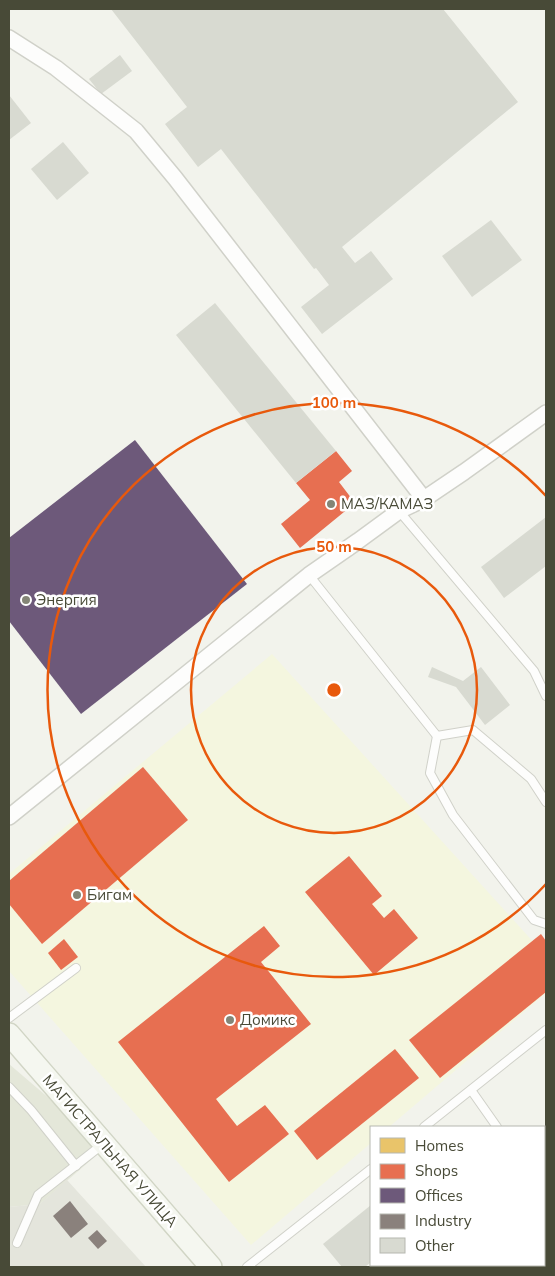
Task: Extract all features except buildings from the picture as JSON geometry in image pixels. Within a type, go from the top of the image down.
[{"type":"main road","name":"МАГИСТРАЛЬНАЯ УЛИЦА","points":[[9,1034],[212,1267]]},
{"type":"street","points":[[9,38],[56,68],[136,131],[175,178],[424,499]]},
{"type":"street","points":[[9,817],[309,575],[399,511],[424,499],[464,472],[546,413]]},
{"type":"lane","points":[[399,511],[534,671],[546,696]]},
{"type":"lane","points":[[309,575],[437,736],[430,773],[453,815],[534,920],[546,924]]},
{"type":"lane","points":[[437,736],[473,730],[531,779],[546,802]]},
{"type":"lane","points":[[9,1018],[76,968]]},
{"type":"lane","points":[[425,1126],[546,1030]]},
{"type":"lane","points":[[9,1087],[31,1110],[76,1166]]},
{"type":"lane","points":[[471,1090],[496,1126]]},
{"type":"lane","points":[[17,1244],[38,1195],[104,1144]]},
{"type":"lane","points":[[247,1267],[370,1170]]},
{"type":"shaded area","points":[[272,654],[546,956],[546,993],[390,1126],[370,1126],[370,1144],[251,1245],[9,971],[9,874]]},
{"type":"shaded area","points":[[9,1064],[106,1147],[40,1204],[9,1207]]},
{"type":"shaded area","points":[[67,1180],[146,1267],[9,1267],[9,1207],[40,1204]]},
{"type":"place","name":"МАЗ/КАМАЗ","points":[[331,504]]},
{"type":"place","name":"Энергия","points":[[26,600]]},
{"type":"place","name":"Бигам","points":[[77,895]]},
{"type":"place","name":"Домикс","points":[[230,1020]]}]
